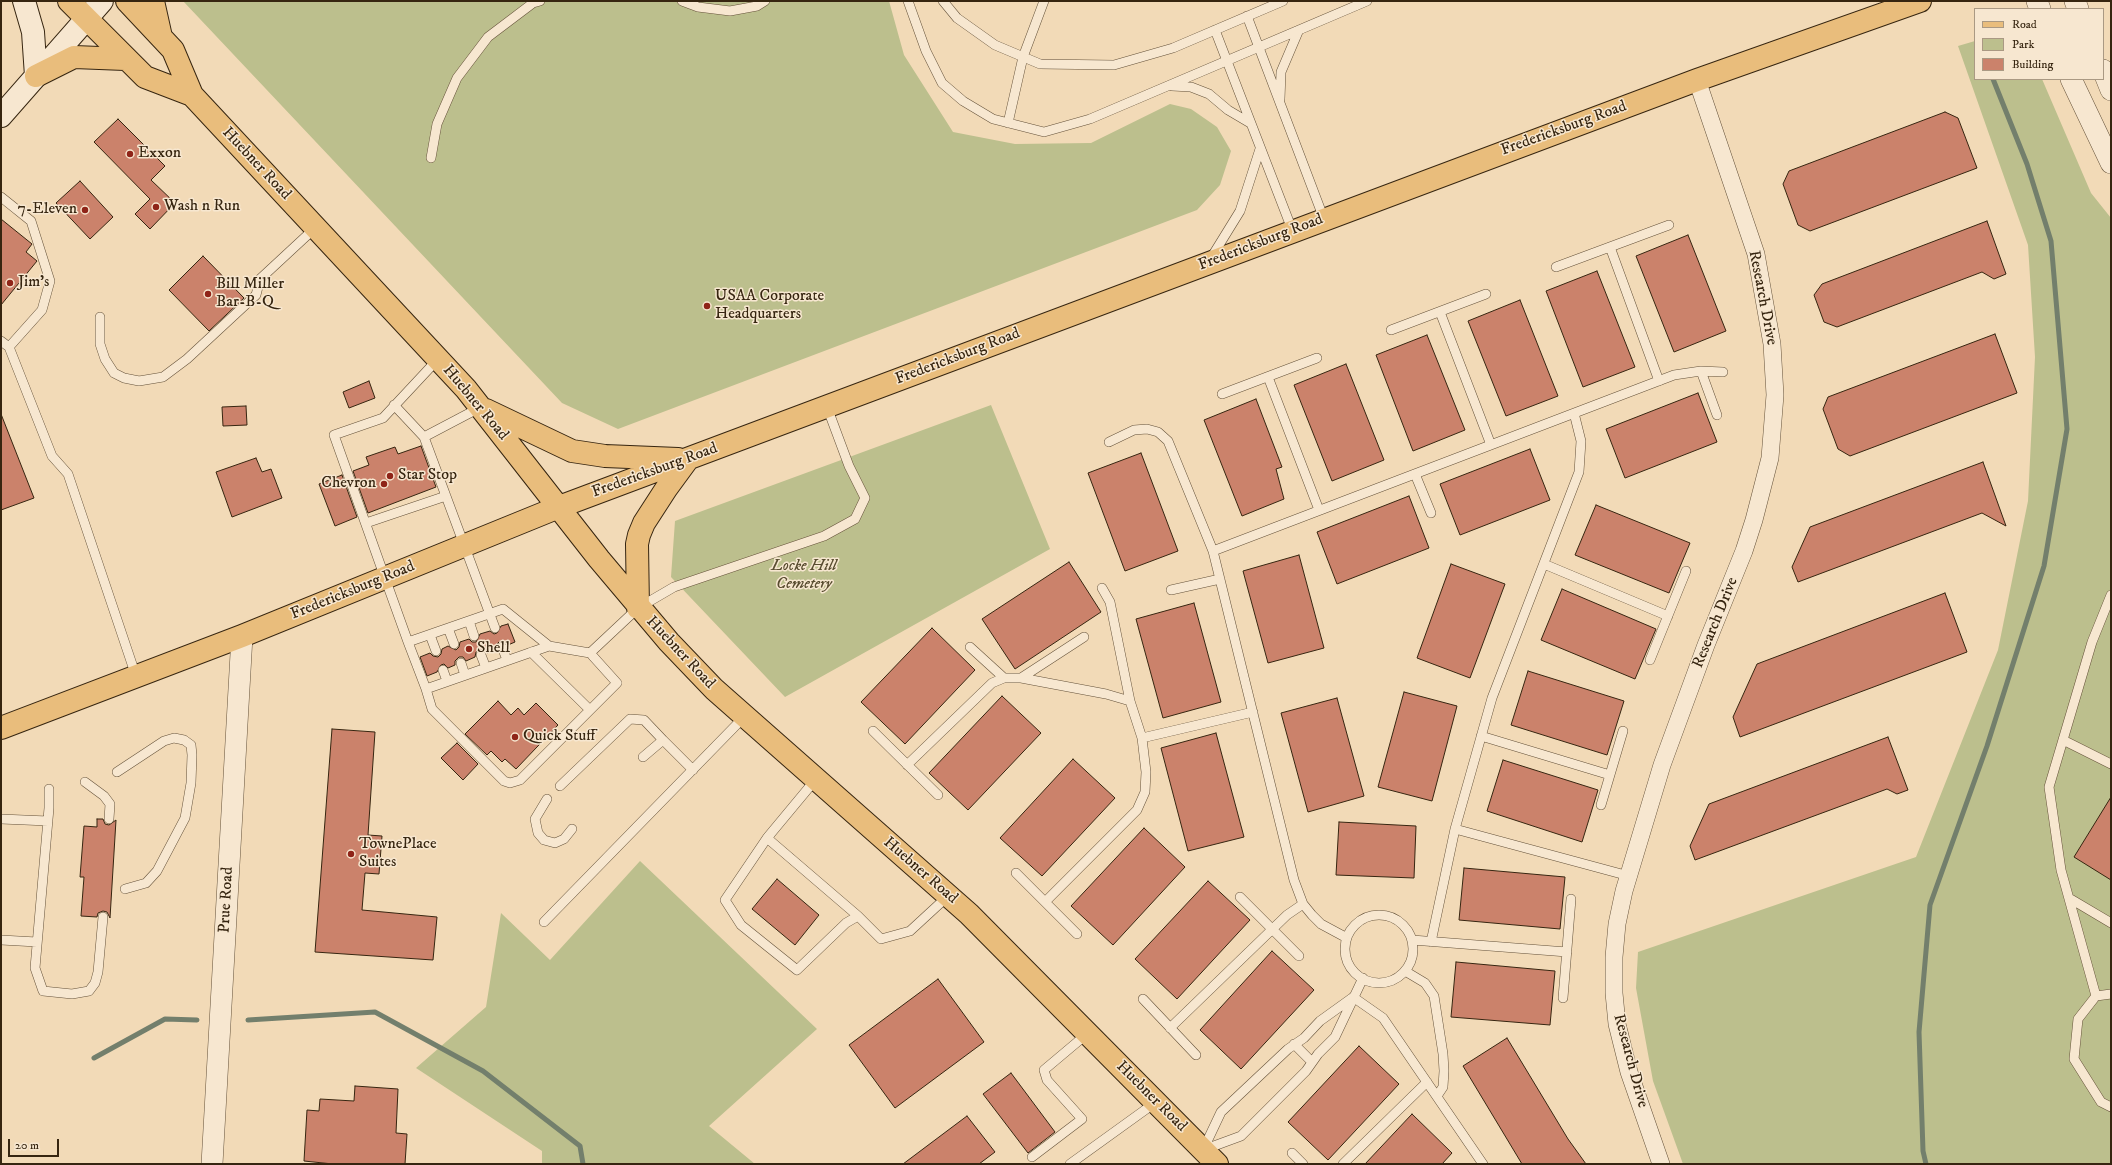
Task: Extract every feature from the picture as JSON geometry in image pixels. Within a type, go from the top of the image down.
[{"type":"main road","points":[[24,1],[33,32],[36,76]]},
{"type":"main road","name":"Huebner Road","points":[[69,1],[144,77],[192,95]]},
{"type":"main road","points":[[1,116],[102,1]]},
{"type":"main road","name":"Huebner Road","points":[[127,1],[173,50],[192,95],[481,407],[638,608],[714,689],[969,914],[1210,1157]]},
{"type":"main road","points":[[153,1],[162,38]]},
{"type":"main road","name":"Fredericksburg Road","points":[[1,728],[242,636],[559,507],[1697,80],[1920,1]]},
{"type":"main road","points":[[36,76],[74,57],[125,59]]},
{"type":"main road","points":[[481,407],[572,451],[605,456],[688,459]]},
{"type":"main road","points":[[638,608],[637,544],[639,535],[644,523],[688,459]]},
{"type":"street","points":[[2104,72],[2111,90]]},
{"type":"street","name":"Research Drive","points":[[1661,1164],[1629,1072],[1617,1024],[1614,993],[1614,957],[1617,924],[1629,876],[1662,765],[1706,644],[1746,545],[1770,458],[1775,395],[1772,344],[1764,292],[1756,254],[1697,80]]},
{"type":"street","points":[[2071,80],[2111,163]]},
{"type":"street","name":"Prue Road","points":[[212,1164],[242,636]]},
{"type":"lane","points":[[431,158],[437,124],[457,78],[488,37],[533,3],[540,1]]},
{"type":"lane","points":[[682,1],[698,7],[730,11],[757,6],[765,1]]},
{"type":"lane","points":[[908,1],[926,51],[942,83],[969,105],[993,120],[1044,132],[1090,119],[1298,32],[1367,1]]},
{"type":"lane","points":[[943,1],[957,18],[995,45],[1040,64],[1114,65],[1173,48],[1283,1]]},
{"type":"lane","points":[[1008,123],[1022,57],[1044,1]]},
{"type":"lane","points":[[1247,16],[1324,219]]},
{"type":"lane","points":[[1215,30],[1293,232]]},
{"type":"lane","points":[[1280,102],[1281,72],[1298,32]]},
{"type":"lane","points":[[1169,85],[1191,87],[1209,94],[1228,110],[1250,123]]},
{"type":"lane","points":[[1207,264],[1240,211],[1260,149]]},
{"type":"lane","points":[[1,197],[31,220],[50,281],[42,310],[8,347]]},
{"type":"lane","points":[[1556,267],[1669,225]]},
{"type":"lane","points":[[100,317],[100,344],[105,359],[114,374],[124,378],[139,380],[163,377],[187,359],[256,295],[260,279],[315,228]]},
{"type":"lane","points":[[1610,247],[1659,381]]},
{"type":"lane","points":[[1391,330],[1486,294]]},
{"type":"lane","points":[[1440,312],[1491,445]]},
{"type":"lane","points":[[1,341],[8,347],[52,456],[68,474],[136,676]]},
{"type":"lane","points":[[1222,394],[1317,358]]},
{"type":"lane","points":[[426,689],[550,646],[590,653],[617,683],[520,780],[510,783],[504,781],[432,709],[334,435],[383,418],[438,359]]},
{"type":"lane","points":[[1701,371],[1716,416]]},
{"type":"lane","points":[[1213,551],[1674,375],[1701,371],[1723,372]]},
{"type":"lane","points":[[1268,377],[1319,510]]},
{"type":"lane","points":[[394,405],[424,437],[495,628]]},
{"type":"lane","points":[[424,437],[481,407]]},
{"type":"lane","points":[[590,653],[638,608],[674,587],[824,536],[855,519],[865,498],[849,466],[827,407]]},
{"type":"lane","points":[[1431,942],[1455,829],[1492,698],[1580,472],[1581,441],[1574,413]]},
{"type":"lane","points":[[1109,442],[1134,430],[1147,429],[1158,432],[1168,441],[1213,551],[1294,880],[1303,904],[1321,924],[1347,938]]},
{"type":"lane","points":[[1415,474],[1431,513]]},
{"type":"lane","points":[[366,523],[446,496]]},
{"type":"lane","points":[[1544,564],[1668,616]]},
{"type":"lane","points":[[1650,660],[1686,571]]},
{"type":"lane","points":[[1171,590],[1220,579]]},
{"type":"lane","points":[[1045,902],[1136,810],[1145,792],[1146,772],[1142,738],[1130,701],[1110,602],[1102,588]]},
{"type":"lane","points":[[2096,996],[2061,870],[2049,787],[2092,642],[2111,595]]},
{"type":"lane","points":[[408,642],[503,609],[550,646]]},
{"type":"lane","points":[[469,621],[474,636]]},
{"type":"lane","points":[[448,628],[454,644]]},
{"type":"lane","points":[[430,634],[436,651]]},
{"type":"lane","points":[[1021,678],[1084,637]]},
{"type":"lane","points":[[502,647],[508,660]]},
{"type":"lane","points":[[970,647],[1004,678]]},
{"type":"lane","points":[[531,652],[590,710]]},
{"type":"lane","points":[[481,655],[486,668]]},
{"type":"lane","points":[[461,663],[465,675]]},
{"type":"lane","points":[[443,670],[447,681]]},
{"type":"lane","points":[[907,765],[992,683],[1004,678],[1021,678],[1106,694],[1130,701]]},
{"type":"lane","points":[[1142,738],[1253,712]]},
{"type":"lane","points":[[544,922],[745,716]]},
{"type":"lane","points":[[560,786],[630,719],[644,720],[693,770]]},
{"type":"lane","points":[[873,731],[938,795]]},
{"type":"lane","points":[[1601,805],[1623,731]]},
{"type":"lane","points":[[1481,736],[1610,775]]},
{"type":"lane","points":[[117,772],[164,740],[174,738],[184,740],[190,745],[192,755],[191,783],[185,818],[157,871],[146,883],[125,890]]},
{"type":"lane","points":[[643,757],[663,740]]},
{"type":"lane","points":[[2063,740],[2111,764]]},
{"type":"lane","points":[[816,779],[767,838],[725,900],[741,925],[797,970],[846,923],[858,916]]},
{"type":"lane","points":[[85,782],[104,796],[110,804],[109,820]]},
{"type":"lane","points":[[49,789],[48,821],[35,968],[43,991],[72,994],[89,991],[98,972],[102,918]]},
{"type":"lane","points":[[547,799],[534,819],[538,833],[544,840],[555,843],[564,839],[572,829]]},
{"type":"lane","points":[[1,819],[48,821]]},
{"type":"lane","points":[[1455,829],[1629,876]]},
{"type":"lane","points":[[767,838],[858,916],[882,939],[910,931],[948,896]]},
{"type":"lane","points":[[1016,873],[1078,934]]},
{"type":"lane","points":[[1240,897],[1299,956]]},
{"type":"lane","points":[[2069,898],[2111,923]]},
{"type":"lane","points":[[1563,998],[1571,899]]},
{"type":"lane","points":[[1170,1028],[1287,915],[1303,904]]},
{"type":"lane","points":[[1383,914],[1400,921],[1407,928],[1412,940],[1413,954],[1405,971],[1394,979],[1381,983],[1363,978],[1352,969],[1346,956],[1347,938],[1351,930],[1365,918],[1383,914]]},
{"type":"lane","points":[[1,940],[37,942]]},
{"type":"lane","points":[[1412,940],[1567,952]]},
{"type":"lane","points":[[1405,971],[1425,983],[1434,996],[1443,1054],[1444,1071],[1443,1086],[1437,1096]]},
{"type":"lane","points":[[1210,1157],[1241,1136],[1335,1038],[1363,978]]},
{"type":"lane","points":[[2111,994],[2096,996],[2078,1019],[2074,1059],[2101,1102],[2111,1107]]},
{"type":"lane","points":[[1210,1157],[1221,1112],[1294,1044],[1304,1038],[1320,1021],[1353,997]]},
{"type":"lane","points":[[1353,997],[1383,1018],[1483,1164]]},
{"type":"lane","points":[[1143,999],[1196,1055]]},
{"type":"lane","points":[[1032,1157],[1082,1119],[1047,1080],[1044,1070],[1088,1033]]},
{"type":"lane","points":[[1294,1044],[1312,1062]]},
{"type":"lane","points":[[1342,1164],[1427,1082]]},
{"type":"lane","points":[[1070,1164],[1156,1102]]},
{"type":"lane","points":[[1292,1153],[1303,1164]]},
{"type":"green space","name":"USAA Corporate Headquarters","points":[[183,1],[889,1],[904,55],[953,132],[1015,144],[1091,143],[1170,104],[1191,109],[1217,127],[1231,151],[1220,185],[1197,210],[618,429],[562,403]]},
{"type":"green space","points":[[1974,41],[1974,80],[2042,80],[2091,193],[2111,218],[2111,1164],[1683,1164],[1653,1081],[1636,988],[1638,952],[1916,857],[1998,650],[2028,501],[2035,357],[2028,245],[1958,46]]},
{"type":"green space","name":"Locke Hill Cemetery","points":[[991,405],[1050,549],[785,697],[671,577],[675,521]]},
{"type":"green space","points":[[640,861],[817,1029],[709,1126],[755,1164],[542,1164],[542,1151],[416,1068],[486,1007],[501,913],[550,960]]},
{"type":"building","points":[[1945,112],[1958,118],[1977,168],[1810,231],[1798,225],[1783,184],[1789,171]]},
{"type":"building","name":"Exxon","points":[[118,119],[165,166],[151,180],[175,203],[150,229],[135,214],[150,199],[94,142]]},
{"type":"building","name":"7-Eleven","points":[[80,181],[113,217],[90,239],[56,203]]},
{"type":"building","name":"Jim's","points":[[1,219],[32,244],[26,252],[37,261],[1,305]]},
{"type":"building","points":[[1987,221],[2006,274],[1994,279],[1982,272],[1837,327],[1824,322],[1814,295],[1822,284]]},
{"type":"building","points":[[1688,235],[1726,331],[1674,352],[1636,256]]},
{"type":"building","name":"Bill Miller Bar-B-Q","points":[[203,256],[244,298],[209,331],[169,290]]},
{"type":"building","points":[[1597,271],[1635,367],[1583,387],[1546,291]]},
{"type":"building","points":[[1520,300],[1558,396],[1506,416],[1468,321]]},
{"type":"building","points":[[1995,334],[2017,393],[1850,456],[1838,449],[1823,409],[1828,397]]},
{"type":"building","points":[[1427,335],[1465,430],[1413,451],[1376,355]]},
{"type":"building","points":[[1346,364],[1384,460],[1332,481],[1294,385]]},
{"type":"building","points":[[369,381],[375,398],[349,408],[343,392]]},
{"type":"building","points":[[1698,393],[1717,442],[1625,478],[1606,429]]},
{"type":"building","points":[[1256,399],[1282,467],[1276,469],[1284,499],[1242,516],[1204,420]]},
{"type":"building","points":[[246,406],[247,425],[223,426],[222,407]]},
{"type":"building","points":[[1,414],[34,498],[1,510]]},
{"type":"building","points":[[421,446],[436,487],[368,513],[353,471],[369,465],[366,457],[395,447],[398,454]]},
{"type":"building","points":[[1530,449],[1550,500],[1460,535],[1440,484]]},
{"type":"building","points":[[1141,453],[1178,551],[1125,571],[1088,473]]},
{"type":"building","points":[[256,458],[262,472],[271,469],[282,498],[232,517],[216,472]]},
{"type":"building","points":[[1983,462],[2006,526],[1982,513],[1798,582],[1792,567],[1810,527]]},
{"type":"building","points":[[342,475],[357,517],[335,526],[319,484]]},
{"type":"building","points":[[1409,496],[1429,548],[1337,584],[1317,532]]},
{"type":"building","points":[[1596,505],[1690,543],[1669,593],[1575,555]]},
{"type":"building","points":[[1299,555],[1324,648],[1268,663],[1243,571]]},
{"type":"building","points":[[1069,562],[1101,612],[1015,669],[982,619]]},
{"type":"building","points":[[1451,564],[1505,584],[1470,678],[1417,658]]},
{"type":"building","points":[[1562,589],[1656,629],[1635,679],[1541,640]]},
{"type":"building","points":[[1945,593],[1967,652],[1740,737],[1733,717],[1757,664]]},
{"type":"building","points":[[1194,603],[1221,702],[1163,718],[1136,619]]},
{"type":"building","name":"Shell","points":[[508,624],[515,642],[508,645],[505,642],[500,641],[497,644],[496,649],[487,653],[484,650],[479,649],[476,652],[475,657],[466,661],[463,657],[459,657],[455,661],[455,665],[448,668],[444,664],[441,665],[437,672],[427,676],[420,657],[430,653],[433,656],[438,657],[441,654],[442,649],[448,646],[456,650],[459,647],[460,642],[469,639],[472,642],[476,642],[480,634],[490,631],[494,634],[497,633],[501,626]]},
{"type":"building","points":[[932,628],[975,670],[905,744],[861,702]]},
{"type":"building","points":[[1528,671],[1624,701],[1607,755],[1511,725]]},
{"type":"building","points":[[1404,692],[1457,706],[1432,801],[1378,787]]},
{"type":"building","points":[[1002,696],[1041,733],[968,810],[929,773]]},
{"type":"building","points":[[1337,698],[1364,796],[1308,812],[1281,713]]},
{"type":"building","name":"Quick Stuff","points":[[498,701],[511,715],[518,708],[524,715],[536,703],[558,725],[516,769],[505,759],[502,762],[491,751],[487,755],[465,734]]},
{"type":"building","name":"TownePlace Suites","points":[[332,729],[375,732],[368,835],[382,836],[379,874],[365,873],[362,910],[437,917],[433,960],[315,952]]},
{"type":"building","points":[[1216,733],[1244,837],[1188,851],[1161,748]]},
{"type":"building","points":[[1888,737],[1908,790],[1897,794],[1887,789],[1695,860],[1690,846],[1709,804]]},
{"type":"building","points":[[457,743],[478,764],[463,780],[441,758]]},
{"type":"building","points":[[1073,759],[1115,798],[1042,876],[1000,838]]},
{"type":"building","points":[[1503,760],[1598,790],[1582,842],[1487,811]]},
{"type":"building","points":[[2111,797],[2111,880],[2074,857]]},
{"type":"building","points":[[97,819],[103,819],[105,824],[109,825],[116,820],[110,918],[107,912],[103,911],[98,913],[97,917],[81,916],[84,877],[80,877],[84,826],[97,827]]},
{"type":"building","points":[[1339,822],[1416,826],[1414,878],[1336,875]]},
{"type":"building","points":[[1144,828],[1185,867],[1113,945],[1071,906]]},
{"type":"building","points":[[1464,868],[1565,877],[1560,929],[1459,920]]},
{"type":"building","points":[[777,879],[819,915],[795,945],[752,909]]},
{"type":"building","points":[[1208,881],[1250,920],[1177,999],[1135,959]]},
{"type":"building","points":[[1272,951],[1314,990],[1241,1069],[1200,1030]]},
{"type":"building","points":[[1456,962],[1555,971],[1550,1025],[1451,1017]]},
{"type":"building","points":[[938,979],[984,1042],[895,1108],[849,1045]]},
{"type":"building","points":[[1507,1038],[1568,1139],[1586,1164],[1522,1164],[1463,1066]]},
{"type":"building","points":[[1359,1046],[1399,1084],[1328,1160],[1288,1122]]},
{"type":"building","points":[[1011,1073],[1055,1132],[1028,1153],[983,1094]]},
{"type":"building","points":[[355,1086],[398,1089],[396,1133],[407,1134],[405,1164],[333,1164],[304,1161],[307,1110],[319,1111],[320,1099],[354,1101]]},
{"type":"building","points":[[1412,1114],[1452,1153],[1442,1164],[1365,1164]]},
{"type":"building","points":[[967,1116],[995,1152],[979,1164],[903,1164]]},
{"type":"waterway","points":[[1926,1164],[1923,1151],[1919,1032],[1930,905],[1987,746],[2044,566],[2067,429],[2051,241],[2027,164],[1993,80]]},
{"type":"waterway","points":[[248,1020],[375,1012],[483,1071],[580,1146],[583,1164]]},
{"type":"waterway","points":[[94,1058],[165,1019],[197,1020]]},
{"type":"place","name":"Exxon","points":[[130,154]]},
{"type":"place","name":"Wash n Run","points":[[156,207]]},
{"type":"place","name":"7-Eleven","points":[[85,210]]},
{"type":"place","name":"Jim's","points":[[10,283]]},
{"type":"place","name":"Bill Miller Bar-B-Q","points":[[208,294]]},
{"type":"place","name":"USAA Corporate Headquarters","points":[[707,306]]},
{"type":"place","name":"Star Stop","points":[[390,476]]},
{"type":"place","name":"Chevron","points":[[384,484]]},
{"type":"place","name":"Shell","points":[[469,649]]},
{"type":"place","name":"Quick Stuff","points":[[515,737]]},
{"type":"place","name":"TownePlace Suites","points":[[351,854]]}]
